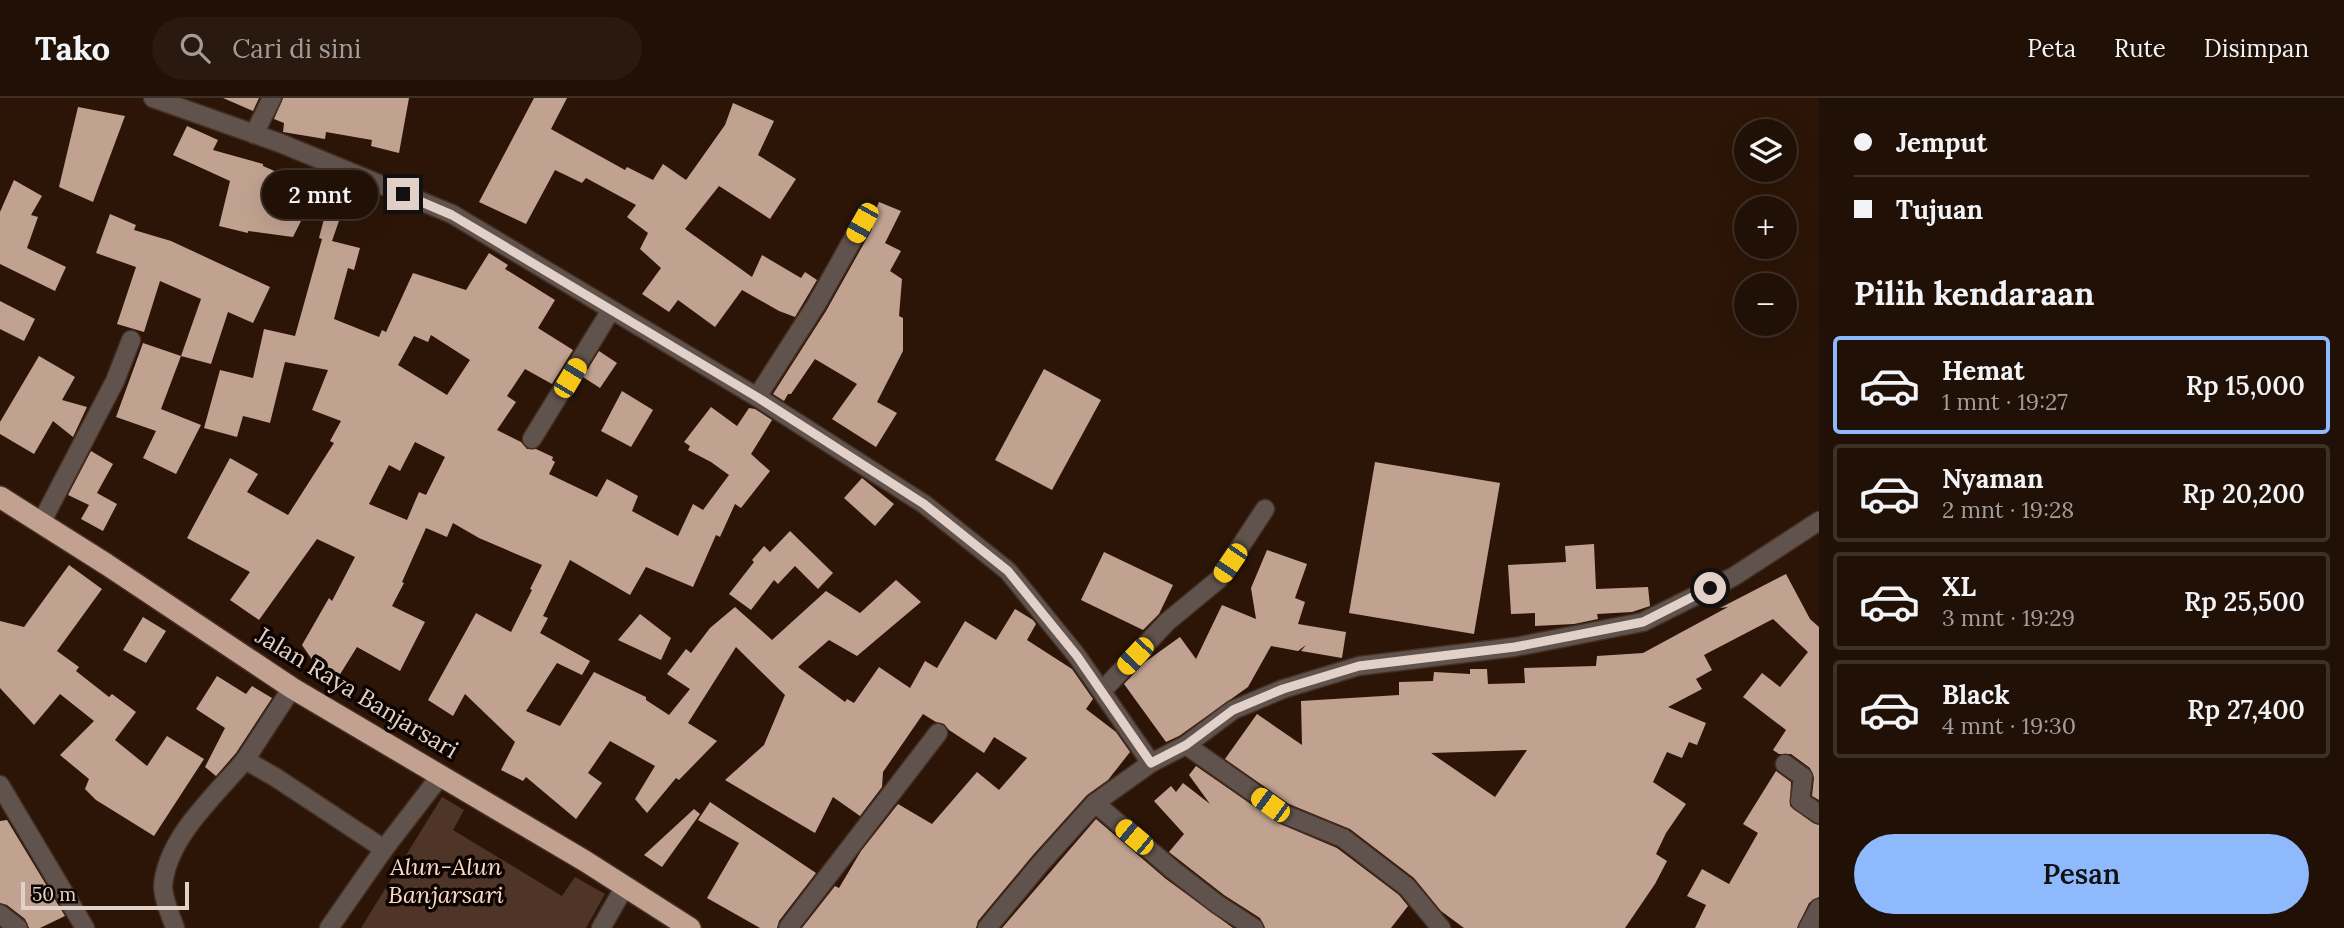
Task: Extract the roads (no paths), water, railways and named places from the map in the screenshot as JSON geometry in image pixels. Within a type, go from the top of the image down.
[{"type":"highway","name":"Jalan Raya Banjarsari","points":[[0,497],[292,688],[441,775],[690,928]]},
{"type":"street","points":[[153,98],[254,134],[452,215],[757,397],[924,504],[1008,571],[1103,690],[1151,763]]},
{"type":"street","points":[[254,134],[272,98]]},
{"type":"street","points":[[757,397],[816,305],[862,223]]},
{"type":"street","points":[[532,439],[611,310]]},
{"type":"street","points":[[41,523],[115,381],[131,340]]},
{"type":"street","points":[[1103,690],[1167,622],[1219,579],[1265,509]]},
{"type":"street","points":[[987,928],[1095,803],[1151,763],[1186,745],[1233,710],[1283,689],[1359,666],[1515,647],[1643,622],[1733,577],[1819,521]]},
{"type":"street","points":[[176,928],[163,888],[169,863],[186,830],[245,760],[292,688]]},
{"type":"street","points":[[788,928],[938,733]]},
{"type":"street","points":[[1186,745],[1284,814],[1343,838],[1407,887],[1441,928]]},
{"type":"street","points":[[245,760],[384,849]]},
{"type":"street","points":[[1785,764],[1802,777],[1800,801],[1819,814]]},
{"type":"street","points":[[329,928],[384,849],[441,775]]},
{"type":"street","points":[[0,785],[85,928]]},
{"type":"street","points":[[1095,803],[1217,904],[1254,928]]},
{"type":"street","points":[[601,928],[625,886]]},
{"type":"street","points":[[1808,928],[1819,908]]},
{"type":"street","points":[[0,915],[18,928]]},
{"type":"park label","name":"Alun-Alun Banjarsari","points":[[446,881]]}]
